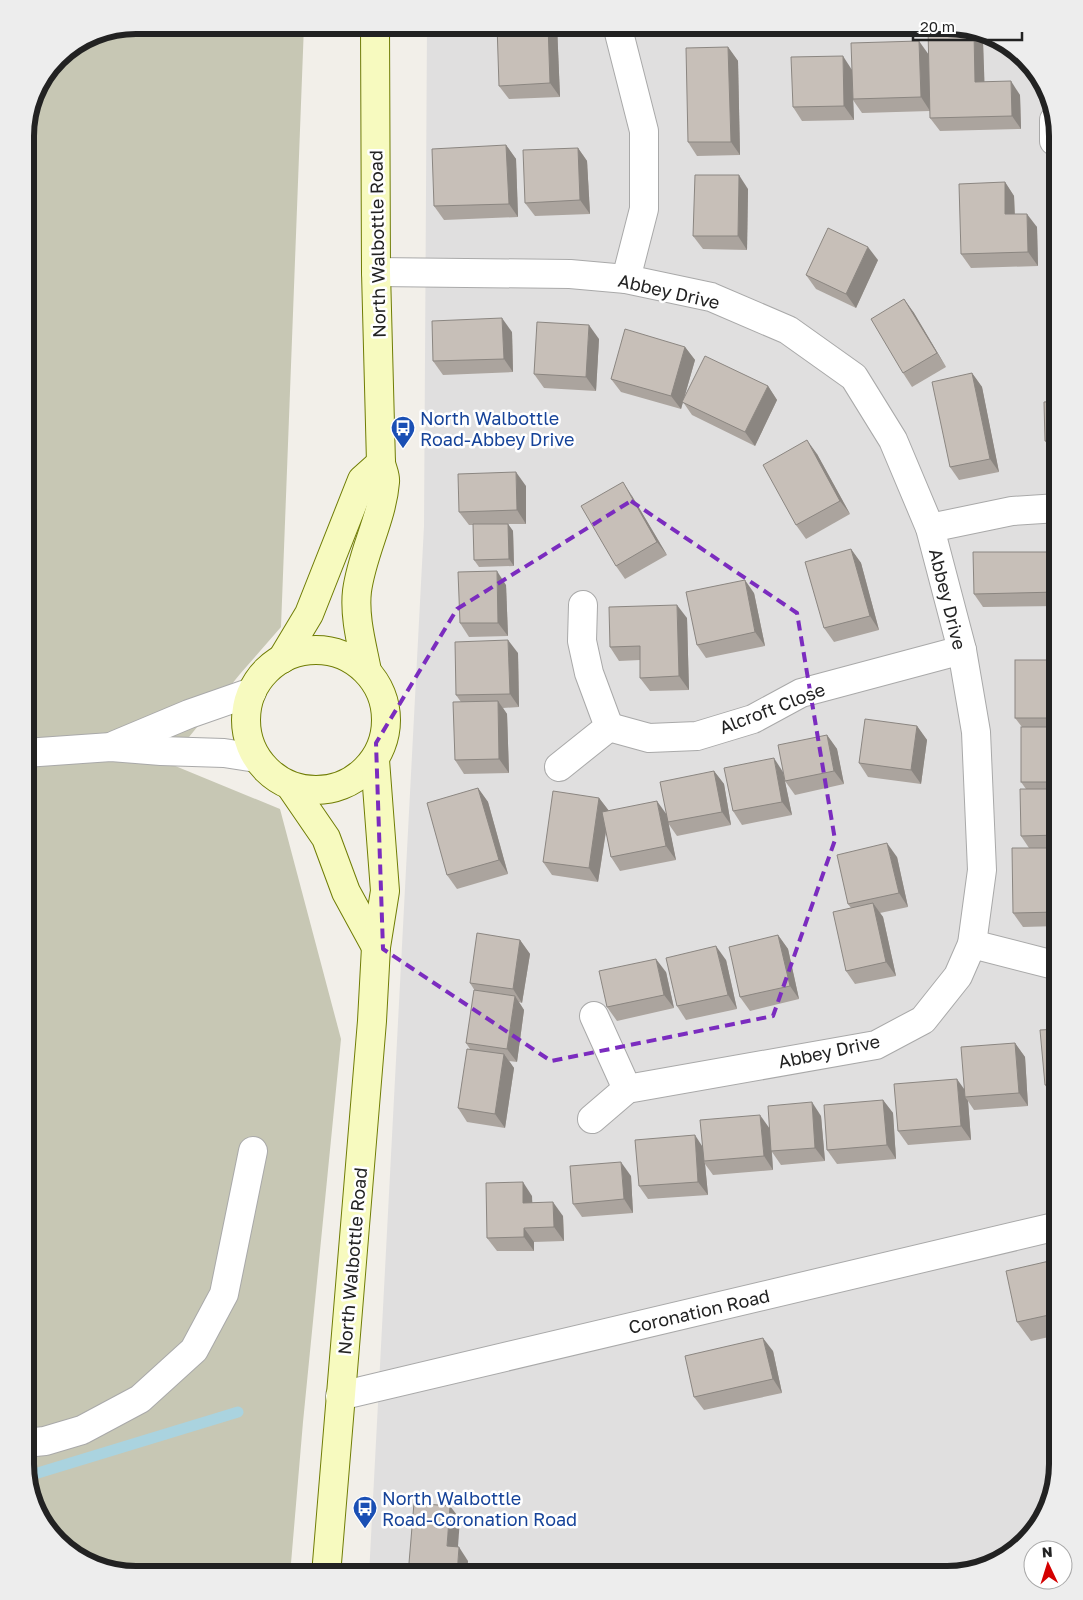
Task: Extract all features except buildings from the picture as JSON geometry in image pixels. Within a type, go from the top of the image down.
[{"type":"street","name":"North Walbottle Road","points":[[367,671],[358,622],[357,591],[361,570],[377,521],[386,480],[380,463],[376,272],[375,34]]},
{"type":"street","points":[[619,34],[644,131],[644,209],[626,279]]},
{"type":"street","name":"Abbey Drive","points":[[376,272],[570,274],[626,279],[711,297],[788,330],[854,377],[893,440],[930,528],[962,650],[976,732],[982,870],[972,944],[958,976],[923,1020],[876,1045],[627,1089]]},
{"type":"street","name":"North Walbottle Road","points":[[282,659],[309,614],[362,480],[380,463]]},
{"type":"street","points":[[930,528],[1012,511],[1049,509]]},
{"type":"street","points":[[559,767],[609,727],[589,673],[582,641],[583,605]]},
{"type":"street","name":"North Walbottle Road","points":[[326,650],[348,657],[367,671],[381,691],[387,714],[385,738],[375,760],[358,778],[337,788],[313,791],[291,787],[271,775],[256,758],[247,737],[246,714],[252,692],[264,673],[282,659],[303,651],[326,650]]},
{"type":"street","name":"Alcroft Close","points":[[609,727],[649,738],[697,736],[753,719],[801,693],[962,650]]},
{"type":"street","points":[[111,747],[189,714],[252,692]]},
{"type":"street","points":[[34,752],[111,747],[224,753],[256,758]]},
{"type":"street","name":"North Walbottle Road","points":[[327,1566],[372,1021],[376,947],[384,891],[375,760]]},
{"type":"street","name":"North Walbottle Road","points":[[291,787],[326,838],[346,892],[376,947]]},
{"type":"street","points":[[972,944],[1049,964]]},
{"type":"street","points":[[592,1119],[627,1089],[594,1016]]},
{"type":"street","points":[[34,1442],[82,1430],[140,1399],[194,1350],[224,1294],[253,1151]]},
{"type":"street","name":"Coronation Road","points":[[340,1396],[1049,1228]]},
{"type":"highlighted area","points":[[631,501],[797,613],[835,840],[773,1016],[551,1061],[383,949],[376,743],[457,609]]},
{"type":"shaded area","points":[[129,34],[304,34],[281,627],[168,763],[280,809],[341,1039],[291,1566],[129,1566],[103,1561],[90,1556],[63,1537],[47,1515],[37,1491],[34,1465],[34,129],[37,109],[44,90],[63,63],[96,41]]},
{"type":"shaded area","points":[[427,34],[954,34],[980,39],[993,44],[1020,63],[1036,85],[1046,109],[1049,135],[1049,1465],[1046,1491],[1042,1504],[1028,1527],[1010,1545],[987,1559],[961,1565],[369,1566],[424,526]]},
{"type":"waterway","points":[[35,1474],[238,1412]]},
{"type":"place","name":"North Walbottle Road-Abbey Drive","points":[[403,449]]},
{"type":"place","name":"North Walbottle Road-Coronation Road","points":[[365,1529]]}]
